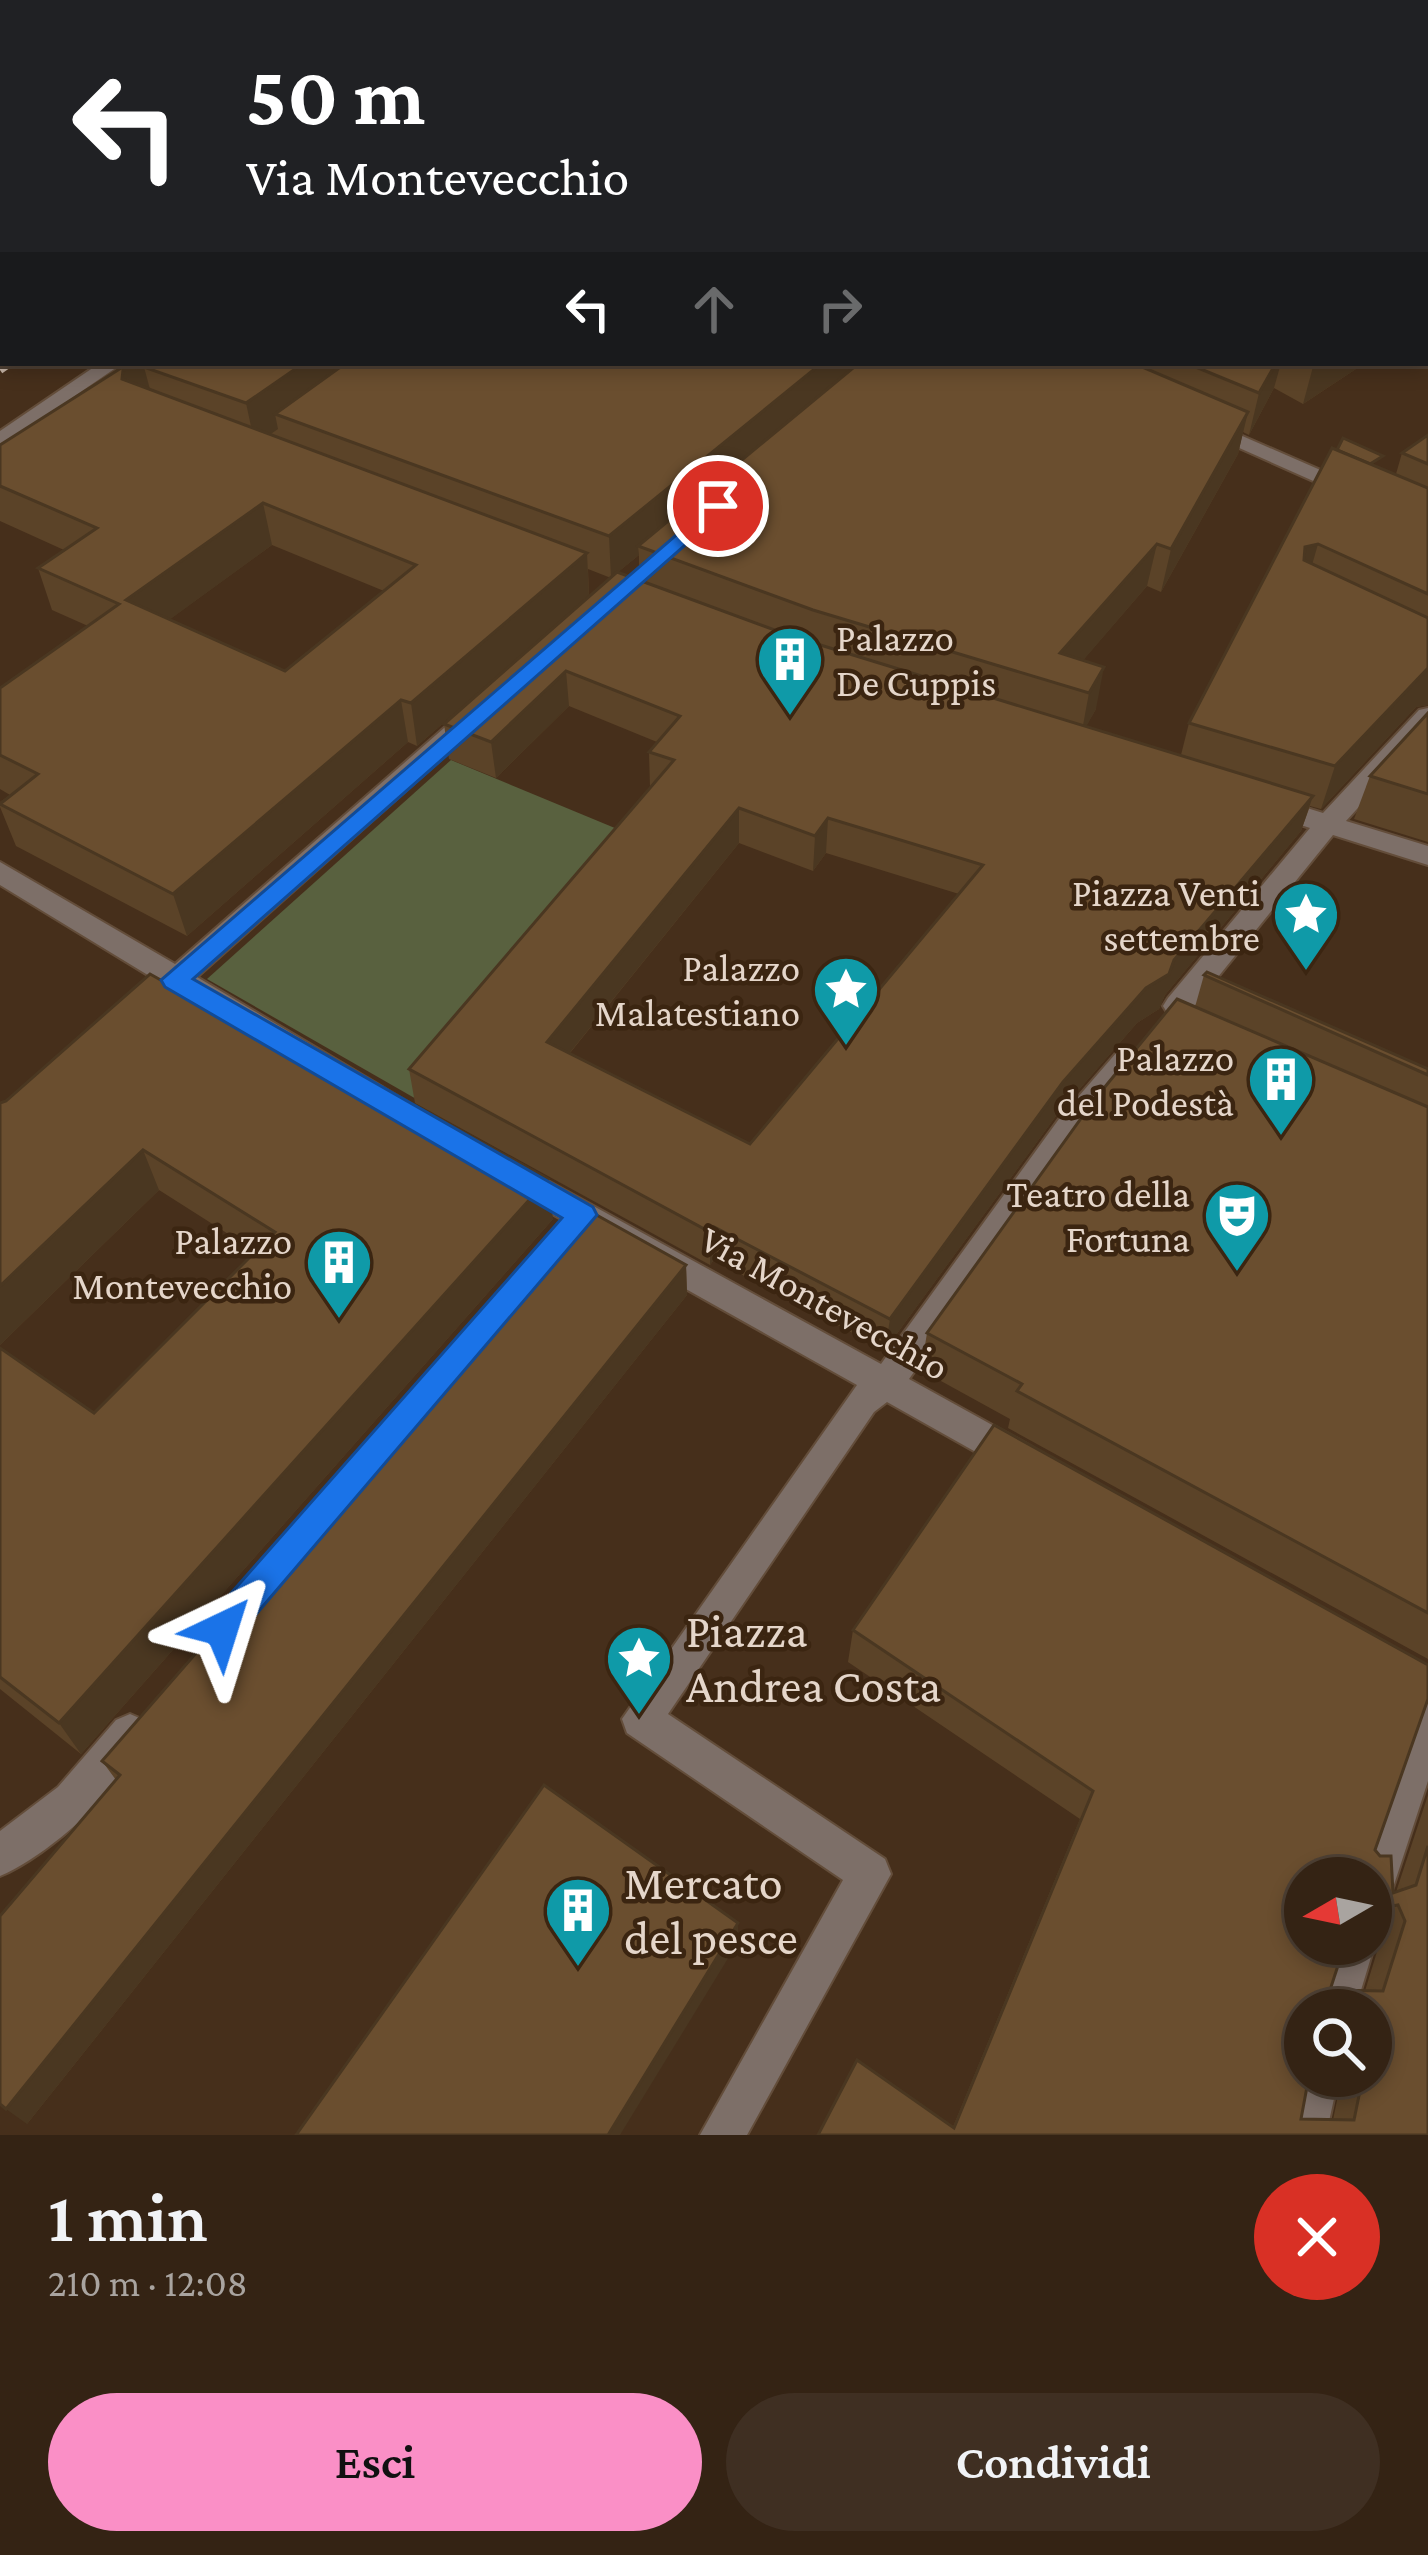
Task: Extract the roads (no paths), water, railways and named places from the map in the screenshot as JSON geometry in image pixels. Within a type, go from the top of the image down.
[{"type":"street","points":[[0,441],[109,366]]},
{"type":"street","points":[[1180,416],[1372,492],[1428,526]]},
{"type":"street","points":[[139,1011],[491,701]]},
{"type":"street","points":[[722,2135],[870,1874],[641,1719],[862,1401],[886,1384],[1070,1128],[1172,1017],[1328,824],[1428,716]]},
{"type":"street","points":[[1240,796],[1428,856]]},
{"type":"street","points":[[0,872],[444,1138]]},
{"type":"street","name":"Via Montevecchio","points":[[484,1160],[1052,1477]]},
{"type":"street","points":[[551,1251],[582,1215]]},
{"type":"street","points":[[0,1856],[72,1801],[149,1712]]},
{"type":"street","points":[[1383,1857],[1428,1720]]},
{"type":"street","points":[[1304,2135],[1312,2097]]},
{"type":"railway","points":[[0,370],[6,366]]},
{"type":"place","name":"Palazzo De Cuppis","points":[[790,718]]},
{"type":"place","name":"Piazza Venti settembre","points":[[1306,973]]},
{"type":"place","name":"Palazzo Malatestiano","points":[[846,1048]]},
{"type":"place","name":"Palazzo del Podestà","points":[[1281,1138]]},
{"type":"place","name":"Teatro della Fortuna","points":[[1237,1274]]},
{"type":"place","name":"Palazzo Montevecchio","points":[[339,1321]]},
{"type":"place","name":"Piazza Andrea Costa","points":[[639,1717]]},
{"type":"place","name":"Mercato del pesce","points":[[578,1969]]}]
